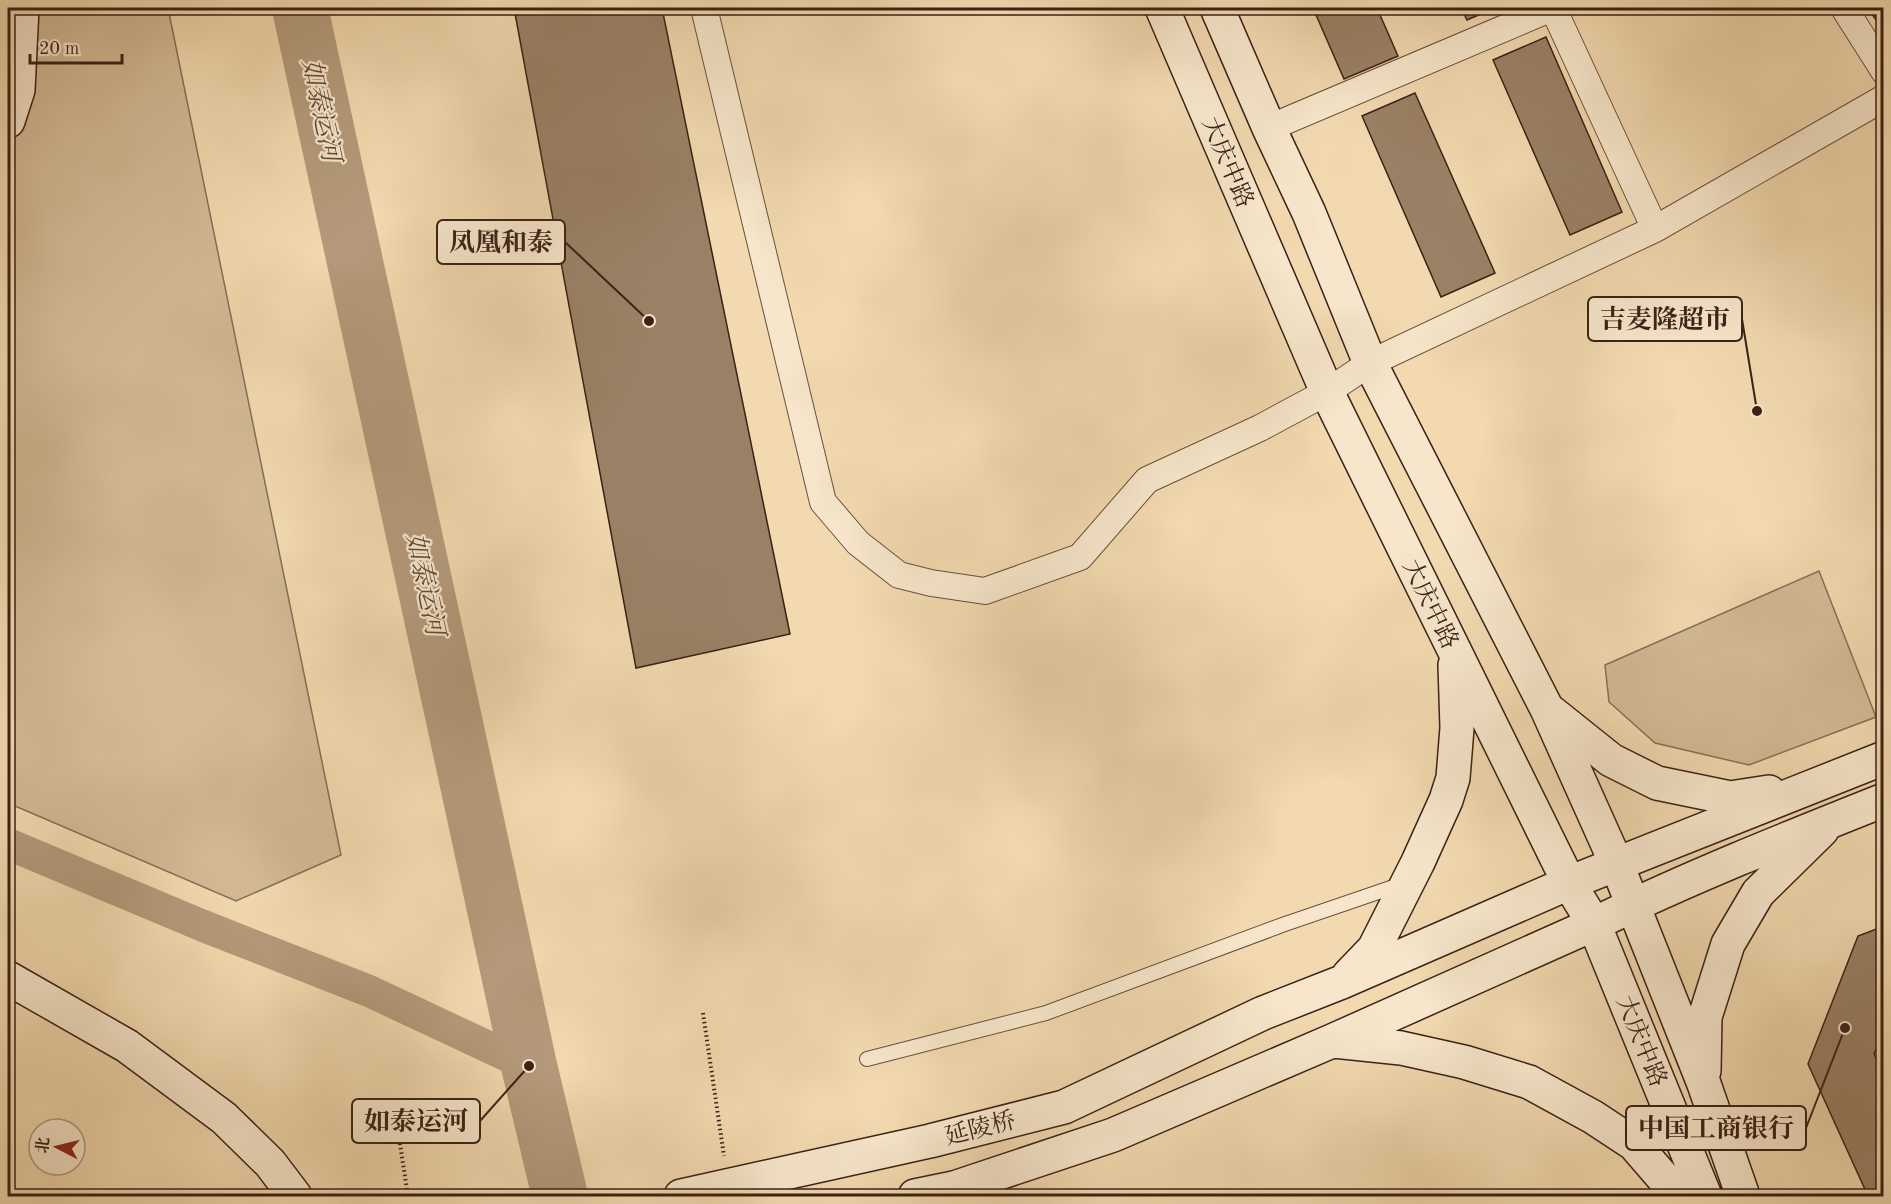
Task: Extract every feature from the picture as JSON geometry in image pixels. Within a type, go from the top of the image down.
[{"type":"main road","points":[[8,122],[18,90],[22,8]]},
{"type":"main road","name":"大庆中路","points":[[1162,8],[1327,392],[1569,883],[1594,924],[1705,1197]]},
{"type":"main road","name":"大庆中路","points":[[1217,8],[1269,128],[1310,213],[1370,363],[1547,709],[1617,865],[1704,1084],[1743,1197]]},
{"type":"main road","points":[[1342,982],[1374,949],[1446,800],[1453,777],[1457,728],[1455,654]]},
{"type":"main road","points":[[1547,709],[1611,760],[1657,783],[1730,798],[1815,785],[1884,758]]},
{"type":"main road","name":"延陵桥","points":[[681,1197],[930,1141],[1064,1107],[1263,1013],[1342,982],[1569,883],[1815,785]]},
{"type":"main road","name":"延陵桥","points":[[915,1197],[954,1188],[1113,1135],[1332,1041],[1634,904],[1884,800]]},
{"type":"main road","points":[[1704,1084],[1706,1017],[1728,944],[1758,893],[1832,820]]},
{"type":"main road","points":[[8,978],[127,1046],[224,1118],[270,1163],[295,1197]]},
{"type":"main road","points":[[1332,1041],[1401,1048],[1464,1062],[1529,1082],[1593,1117],[1634,1144],[1679,1197]]},
{"type":"street","points":[[704,8],[823,502],[858,543],[899,575],[931,583],[986,591],[1080,557],[1147,480],[1260,428],[1327,392],[1370,363],[1655,229],[1884,98]]},
{"type":"street","points":[[1269,128],[1552,8],[1655,229]]},
{"type":"street","points":[[1844,8],[1884,71]]},
{"type":"lane","points":[[867,1059],[1046,1013],[1285,924],[1407,883]]},
{"type":"path","points":[[703,1013],[725,1159]]},
{"type":"path","points":[[393,1099],[408,1197]]},
{"type":"shaded area","points":[[8,8],[168,8],[341,855],[236,901],[8,803]]},
{"type":"shaded area","points":[[1819,571],[1876,717],[1749,765],[1655,743],[1609,702],[1605,665]]},
{"type":"building","points":[[514,8],[662,8],[790,634],[636,668]]},
{"type":"building","points":[[1313,8],[1377,8],[1398,56],[1344,79]]},
{"type":"building","points":[[1461,8],[1495,8],[1467,20]]},
{"type":"building","points":[[1868,8],[1884,8],[1884,32]]},
{"type":"building","points":[[1546,37],[1622,212],[1570,235],[1493,60]]},
{"type":"building","points":[[1415,93],[1495,273],[1441,297],[1362,116]]},
{"type":"building","points":[[1884,926],[1884,1030],[1874,1054],[1884,1075],[1884,1196],[1868,1196],[1808,1064],[1858,936]]},
{"type":"waterway","name":"如泰运河","points":[[300,8],[529,1066],[560,1196]]},
{"type":"waterway","points":[[8,844],[201,925],[369,991],[529,1066]]},
{"type":"place","name":"凤凰和泰","points":[[649,321]]},
{"type":"place","name":"吉麦隆超市","points":[[1757,411]]},
{"type":"place","name":"中国工商银行","points":[[1845,1028]]},
{"type":"place","name":"如泰运河","points":[[529,1066]]}]
